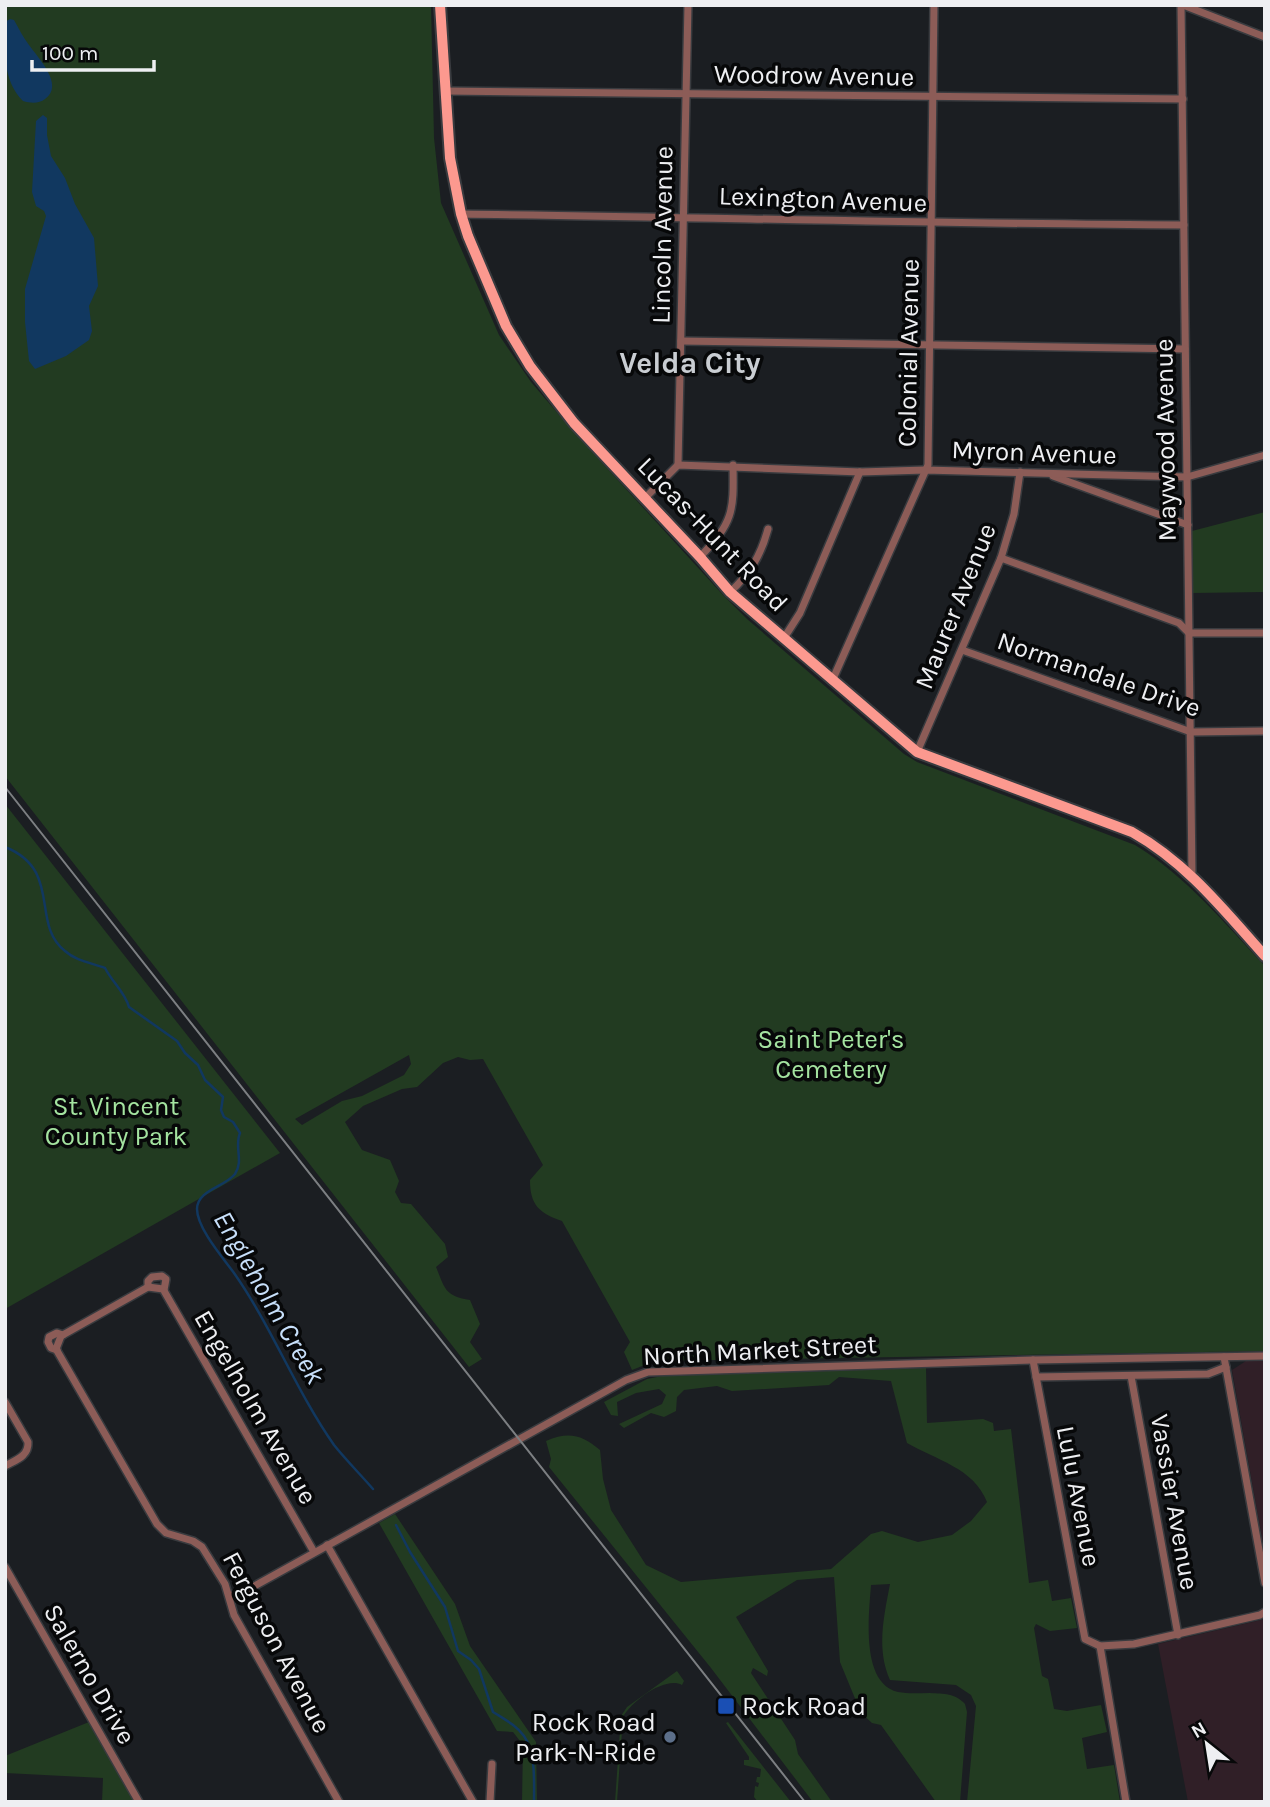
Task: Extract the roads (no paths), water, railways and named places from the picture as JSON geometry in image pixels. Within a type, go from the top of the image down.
[{"type":"main road","name":"Lucas-Hunt Road","points":[[440,5],[450,158],[460,214],[506,326],[530,366],[574,423],[730,592],[917,751],[1132,832],[1149,842],[1192,875],[1265,956]]},
{"type":"street","name":"Lincoln Avenue","points":[[678,465],[688,5]]},
{"type":"street","name":"Colonial Avenue","points":[[832,681],[928,465],[934,5]]},
{"type":"street","points":[[1182,5],[1265,37]]},
{"type":"street","name":"Maywood Avenue","points":[[1182,5],[1192,875]]},
{"type":"street","name":"Woodrow Avenue","points":[[445,91],[1183,99]]},
{"type":"street","name":"Lexington Avenue","points":[[460,214],[930,224],[1184,225]]},
{"type":"street","points":[[681,341],[1185,349]]},
{"type":"street","name":"Myron Avenue","points":[[678,465],[860,472],[925,470],[1187,477],[1265,455]]},
{"type":"street","points":[[645,498],[678,465]]},
{"type":"street","points":[[700,557],[721,535],[730,519],[734,500],[733,466]]},
{"type":"street","points":[[785,638],[800,613],[860,472]]},
{"type":"street","name":"Maurer Avenue","points":[[917,751],[1001,558],[1014,514],[1020,472]]},
{"type":"street","points":[[1046,473],[1188,525]]},
{"type":"street","points":[[730,592],[744,579],[761,555],[768,529]]},
{"type":"street","points":[[1001,558],[1179,623],[1189,633],[1265,633]]},
{"type":"street","name":"Normandale Drive","points":[[962,650],[1191,732],[1265,731]]},
{"type":"street","points":[[162,1276],[166,1279],[161,1289],[148,1287],[152,1277],[162,1276]]},
{"type":"street","name":"Ferguson Avenue","points":[[148,1287],[59,1342],[157,1524],[166,1533],[193,1541],[202,1548],[225,1584],[234,1615],[339,1802]]},
{"type":"street","name":"Engelholm Avenue","points":[[161,1289],[314,1552]]},
{"type":"street","name":"North Market Street","points":[[230,1596],[251,1588],[640,1374],[1033,1360],[1265,1356]]},
{"type":"street","points":[[1224,1357],[1265,1583]]},
{"type":"street","name":"Lulu Avenue","points":[[1033,1360],[1085,1639],[1100,1646]]},
{"type":"street","points":[[1036,1377],[1208,1374],[1226,1367]]},
{"type":"street","name":"Vassier Avenue","points":[[1132,1376],[1178,1635]]},
{"type":"street","points":[[5,1402],[28,1442],[28,1448],[24,1455],[5,1466]]},
{"type":"street","points":[[327,1545],[473,1802]]},
{"type":"street","name":"Salerno Drive","points":[[5,1567],[139,1802]]},
{"type":"street","points":[[1126,1802],[1100,1646],[1134,1644],[1178,1635],[1265,1612]]},
{"type":"street","points":[[490,1802],[492,1765]]},
{"type":"water","points":[[14,20],[51,79],[50,93],[40,102],[23,101],[11,84],[5,43],[5,22]]},
{"type":"water","points":[[43,115],[47,118],[51,156],[65,178],[75,204],[94,238],[98,286],[89,306],[92,331],[89,340],[66,356],[35,369],[29,361],[25,289],[46,216],[44,211],[36,206],[32,192],[36,121]]},
{"type":"waterway","name":"Engleholm Creek","points":[[5,847],[23,857],[34,869],[55,940],[74,957],[105,968],[129,1007],[177,1041],[198,1065],[205,1080],[223,1097],[221,1110],[224,1117],[233,1122],[240,1133],[239,1164],[235,1174],[206,1193],[198,1203],[201,1225],[248,1294],[320,1424],[334,1445],[373,1489]]},
{"type":"waterway","name":"Engleholm Creek","points":[[396,1525],[445,1607],[458,1651],[479,1669],[493,1712],[510,1722],[528,1743],[534,1768],[534,1802]]},
{"type":"tram line","points":[[5,787],[805,1802]]},
{"type":"place","name":"Rock Road","points":[[726,1706]]},
{"type":"place","name":"Rock Road Park-N-Ride","points":[[670,1737]]},
{"type":"district","name":"Velda City","points":[[690,363]]},
{"type":"park label","name":"Saint Peter's Cemetery","points":[[831,1054]]},
{"type":"park label","name":"St. Vincent County Park","points":[[116,1121]]}]
